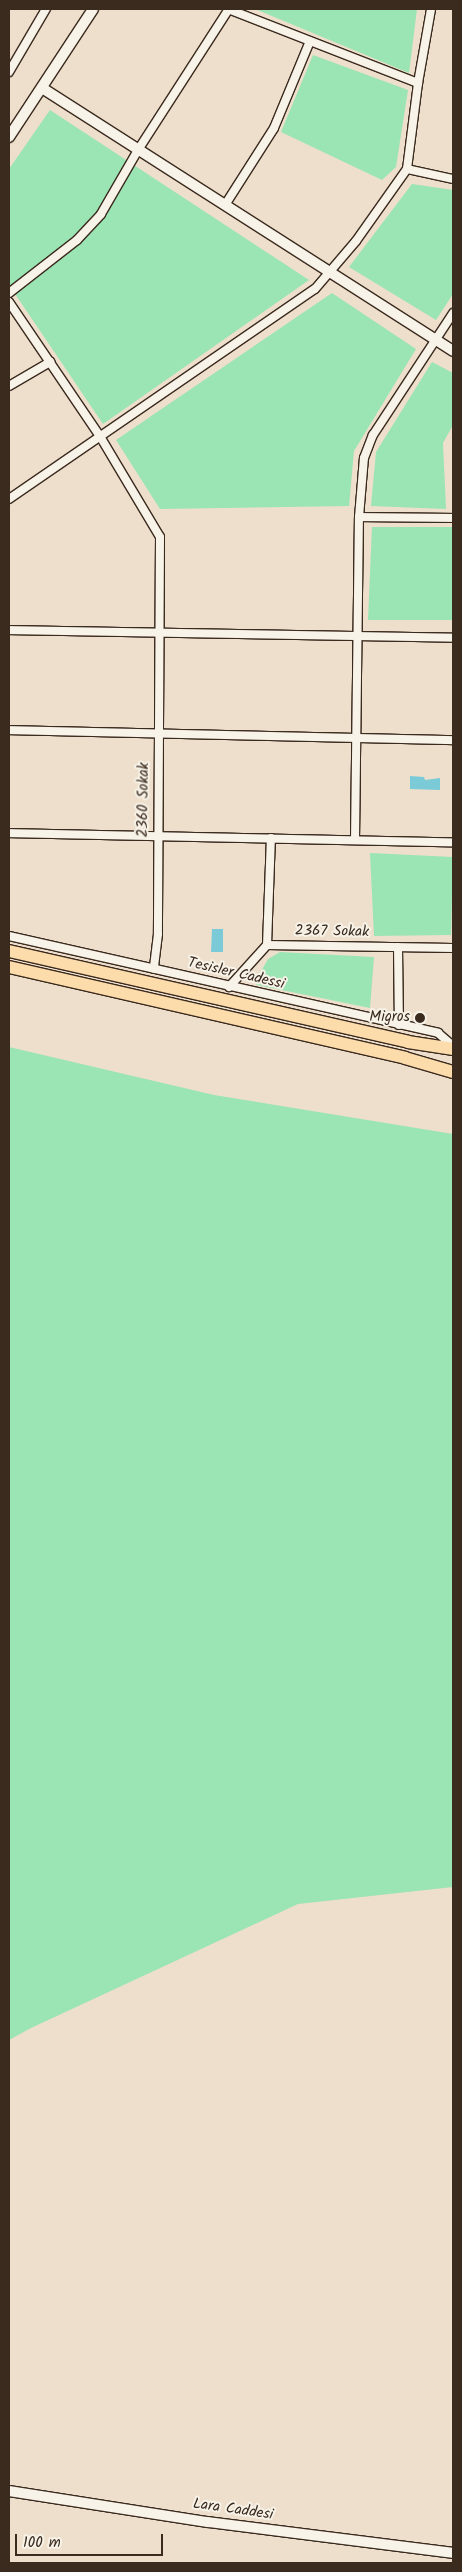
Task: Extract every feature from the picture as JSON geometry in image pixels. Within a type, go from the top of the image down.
[{"type":"main road","points":[[9,951],[408,1042],[453,1047]]},
{"type":"main road","points":[[9,967],[396,1056],[453,1072]]},
{"type":"street","points":[[9,72],[46,9]]},
{"type":"street","points":[[9,137],[93,9]]},
{"type":"street","points":[[9,293],[77,240],[101,214],[138,150],[228,9],[418,83]]},
{"type":"street","points":[[9,499],[101,438],[315,289],[356,241],[407,169],[418,83],[431,9]]},
{"type":"street","points":[[225,205],[274,128],[310,41]]},
{"type":"street","points":[[42,88],[453,351]]},
{"type":"street","points":[[407,169],[453,178]]},
{"type":"street","name":"2360 Sokak","points":[[9,302],[101,438],[160,537],[158,934],[154,969]]},
{"type":"street","points":[[355,840],[359,517],[364,458],[373,435],[453,313]]},
{"type":"street","points":[[9,386],[50,362]]},
{"type":"street","points":[[359,517],[453,518]]},
{"type":"street","points":[[9,630],[453,638]]},
{"type":"street","points":[[9,730],[453,740]]},
{"type":"street","points":[[9,833],[453,842]]},
{"type":"street","points":[[230,988],[267,945],[271,838]]},
{"type":"street","name":"Tesisler Cadessi","points":[[9,936],[230,988],[438,1033],[453,1047]]},
{"type":"street","name":"2367 Sokak","points":[[267,945],[453,948]]},
{"type":"street","points":[[398,947],[399,1024]]},
{"type":"street","name":"Lara Caddesi","points":[[9,2491],[208,2522],[453,2553]]},
{"type":"green space","points":[[255,9],[417,9],[409,73]]},
{"type":"green space","points":[[313,55],[408,90],[396,167],[382,180],[281,132]]},
{"type":"green space","points":[[50,110],[309,280],[103,424],[9,285],[9,169]]},
{"type":"green space","points":[[412,184],[453,190],[453,294],[436,320],[349,267]]},
{"type":"green space","points":[[332,293],[416,349],[354,451],[349,506],[160,509],[116,440]]},
{"type":"green space","points":[[432,362],[453,373],[453,425],[443,443],[446,509],[371,506],[376,452]]},
{"type":"green space","points":[[372,527],[453,527],[453,620],[368,620]]},
{"type":"green space","points":[[370,853],[453,857],[451,935],[374,936]]},
{"type":"green space","points":[[280,952],[374,957],[370,1008],[257,985],[255,982],[268,959]]},
{"type":"green space","points":[[9,1047],[214,1095],[453,1134],[453,1887],[298,1904],[9,2040]]},
{"type":"water","points":[[410,776],[424,777],[425,780],[440,778],[440,790],[410,789]]},
{"type":"water","points":[[212,929],[223,929],[223,952],[211,952]]},
{"type":"place","name":"Migros","points":[[420,1018]]}]
